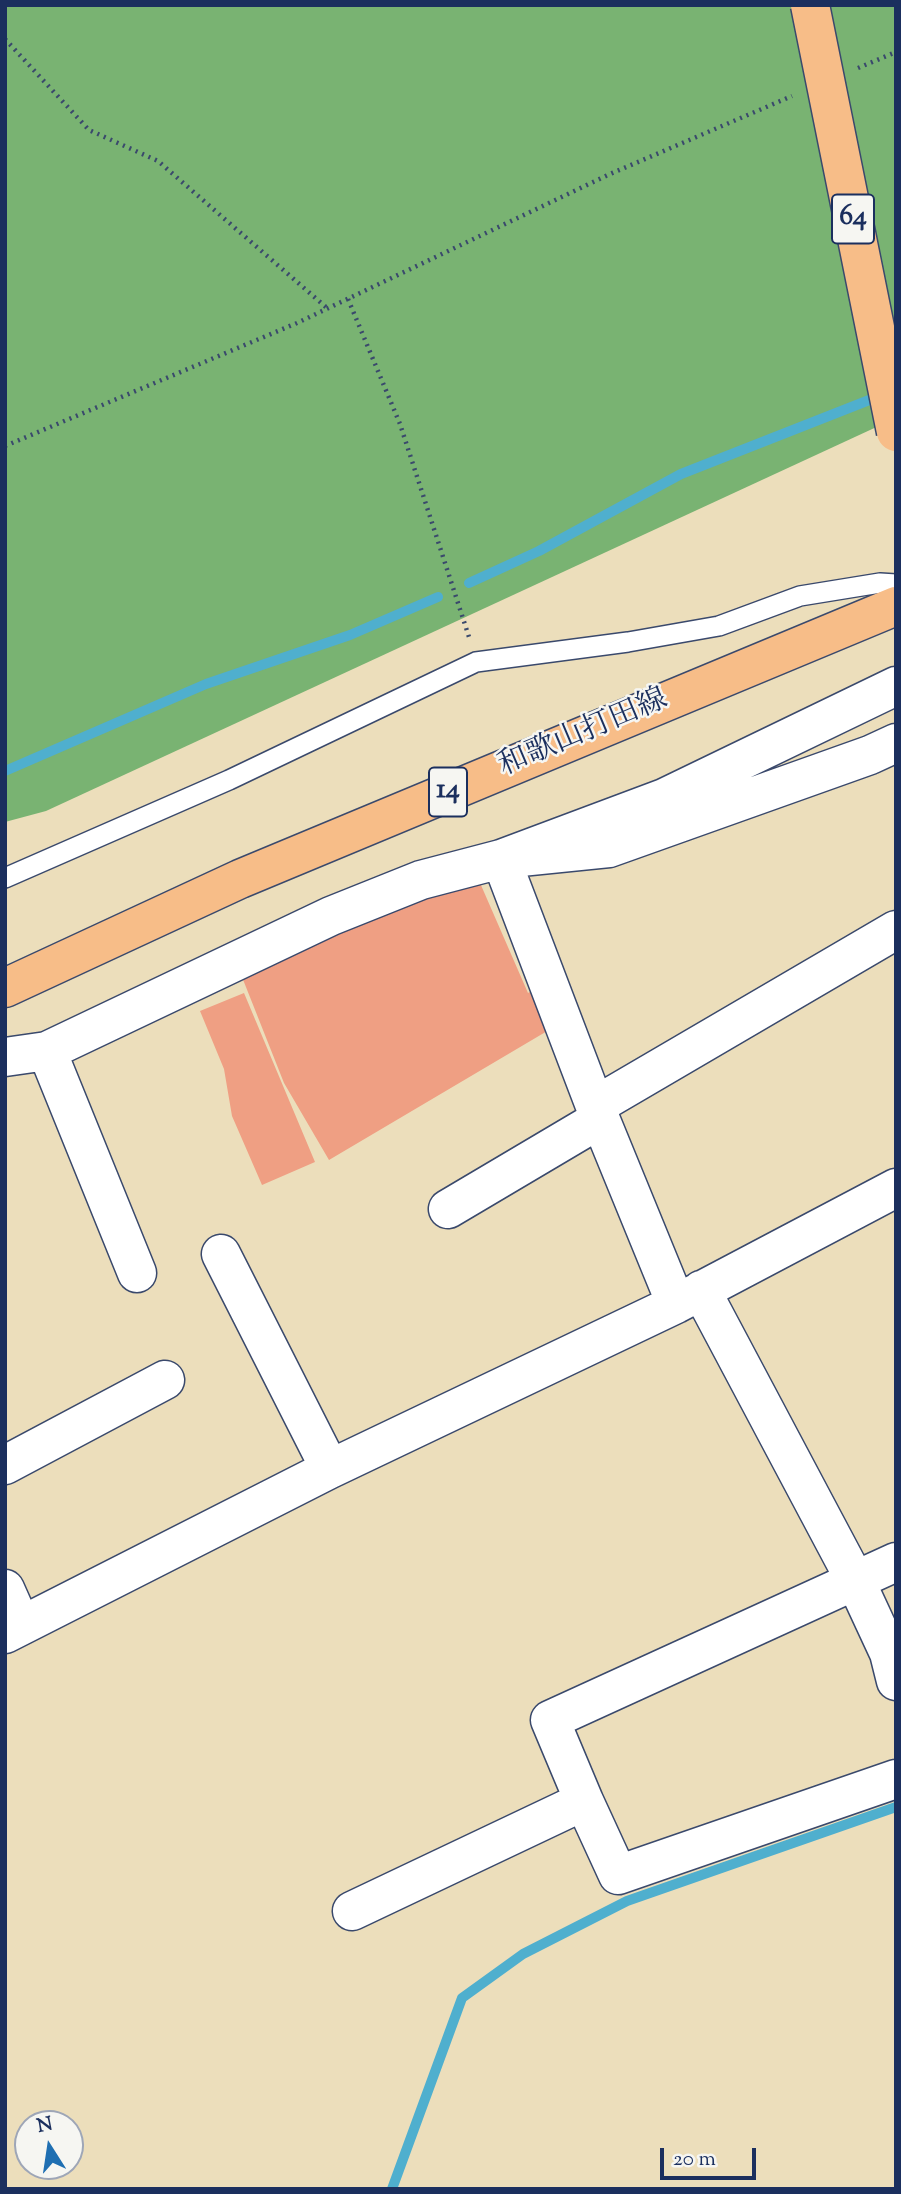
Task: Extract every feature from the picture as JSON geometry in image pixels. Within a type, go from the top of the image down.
[{"type":"main road","name":"64","points":[[810,5],[896,432]]},
{"type":"main road","name":"和歌山打田線","points":[[5,988],[240,879],[896,606]]},
{"type":"street","points":[[5,1057],[47,1051],[331,916],[421,880],[501,859],[664,798],[896,686]]},
{"type":"street","points":[[501,859],[609,848],[870,755],[896,743]]},
{"type":"street","points":[[501,859],[598,1112],[688,1297],[856,1581],[888,1653],[896,1681]]},
{"type":"street","points":[[448,1209],[598,1112],[896,930]]},
{"type":"street","points":[[47,1051],[137,1273]]},
{"type":"street","points":[[5,1589],[13,1629],[330,1469],[688,1297],[894,1194]]},
{"type":"street","points":[[221,1254],[330,1469]]},
{"type":"street","points":[[5,1465],[165,1381]]},
{"type":"street","points":[[896,1562],[550,1720],[618,1875],[896,1779]]},
{"type":"street","points":[[352,1911],[584,1801]]},
{"type":"lane","points":[[5,878],[229,780],[476,662],[628,642],[719,626],[800,596],[880,583],[896,584]]},
{"type":"path","points":[[5,39],[89,130],[158,161],[327,309]]},
{"type":"path","points":[[846,73],[896,52]]},
{"type":"path","points":[[5,446],[327,309],[610,174],[796,94]]},
{"type":"path","points":[[348,299],[400,424],[476,662]]},
{"type":"green space","points":[[5,5],[896,5],[896,418],[46,811],[5,822]]},
{"type":"building","points":[[477,876],[528,993],[540,986],[554,1027],[329,1160],[284,1083],[242,977],[369,913]]},
{"type":"building","points":[[244,993],[315,1162],[262,1185],[232,1116],[224,1069],[200,1011]]},
{"type":"waterway","points":[[469,583],[539,551],[681,474],[882,395]]},
{"type":"waterway","points":[[5,771],[206,684],[350,635],[438,597]]},
{"type":"waterway","points":[[392,2189],[462,1998],[523,1954],[627,1901],[896,1807]]}]
